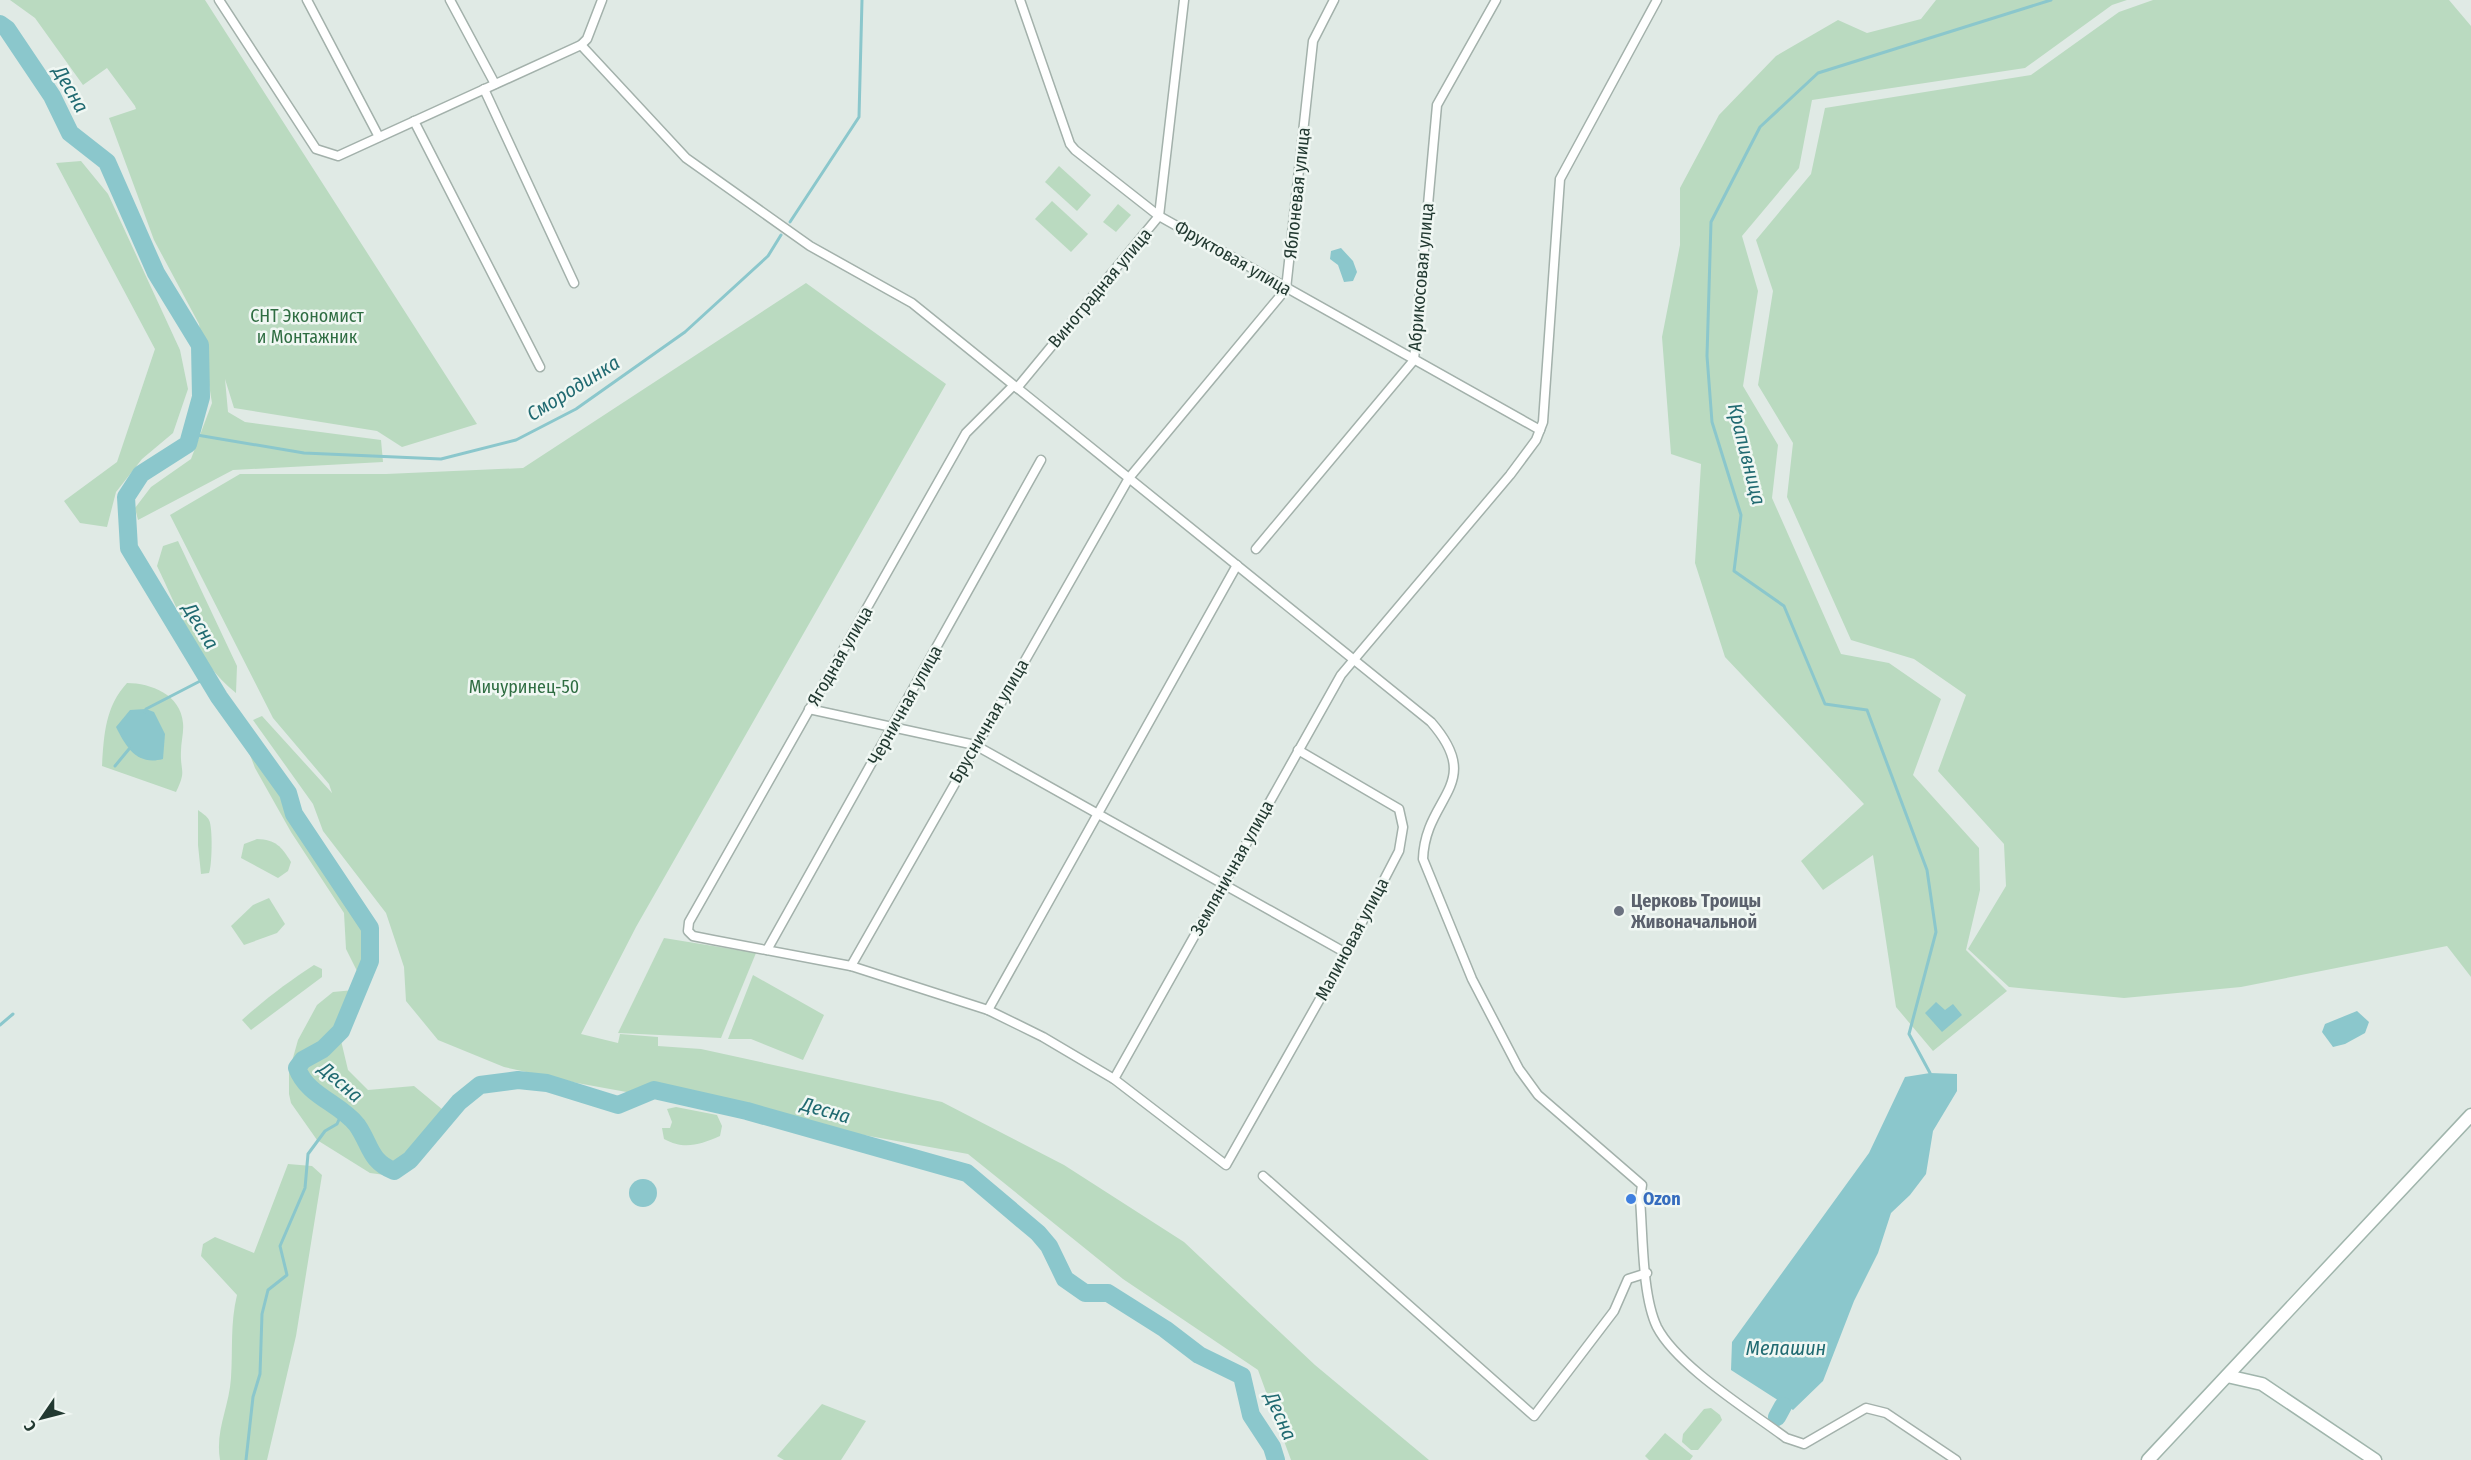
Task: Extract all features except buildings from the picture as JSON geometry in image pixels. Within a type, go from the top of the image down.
[{"type":"street","points":[[219,0],[316,149],[338,156],[581,45],[587,39],[602,0]]},
{"type":"street","points":[[307,0],[379,137]]},
{"type":"street","points":[[450,0],[495,84]]},
{"type":"street","name":"Фруктовая улица","points":[[1020,0],[1072,147],[1159,216],[1540,430]]},
{"type":"street","name":"Виноградная улица","points":[[1015,387],[1159,216],[1184,0]]},
{"type":"street","name":"Яблоневая улица","points":[[1286,289],[1313,41],[1334,0]]},
{"type":"street","name":"Абрикосовая улица","points":[[1256,549],[1414,360],[1436,111],[1496,0]]},
{"type":"street","points":[[1354,659],[1510,475],[1540,430],[1560,179],[1657,0]]},
{"type":"street","points":[[581,45],[686,158],[810,246],[912,303],[1431,722],[1446,738],[1455,763],[1454,777],[1424,838],[1423,859],[1472,979],[1519,1069],[1538,1095],[1642,1185],[1640,1199],[1650,1303],[1658,1328],[1684,1361],[1786,1438],[1804,1444],[1866,1408],[1886,1413],[1956,1460]]},
{"type":"street","points":[[484,90],[574,282]]},
{"type":"street","points":[[414,121],[540,368]]},
{"type":"street","points":[[1129,478],[1286,289]]},
{"type":"street","name":"Ягодная улица","points":[[767,950],[693,936],[688,931],[689,922],[966,433],[1015,387]]},
{"type":"street","name":"Черничная улица","points":[[767,950],[1041,460]]},
{"type":"street","name":"Брусничная улица","points":[[851,966],[1129,478]]},
{"type":"street","points":[[988,1010],[1237,565]]},
{"type":"street","name":"Земляничная улица","points":[[1114,1079],[1298,750],[1341,675],[1354,659]]},
{"type":"street","points":[[810,709],[975,745],[1346,953]]},
{"type":"street","name":"Малиновая улица","points":[[1114,1079],[1226,1165],[1346,953],[1400,850],[1403,827],[1399,809],[1298,750]]},
{"type":"street","points":[[767,950],[851,966],[988,1010],[1042,1037],[1114,1079]]},
{"type":"street","points":[[2148,1460],[2471,1115]]},
{"type":"street","points":[[1263,1176],[1534,1416],[1614,1311],[1628,1279],[1647,1273]]},
{"type":"street","points":[[2227,1376],[2262,1384],[2375,1460]]},
{"type":"green space","name":"СНТ Экономист и Монтажник","points":[[10,0],[205,0],[477,424],[402,447],[377,431],[234,408],[225,379],[228,412],[245,422],[381,440],[383,462],[233,470],[138,520],[135,508],[151,487],[191,459],[212,403],[199,324],[154,240],[109,118],[136,109],[135,106],[107,68],[83,85],[35,18]]},
{"type":"green space","points":[[1936,0],[2127,0],[2112,5],[2025,68],[1812,100],[1799,168],[1742,236],[1758,291],[1743,386],[1778,445],[1772,498],[1841,654],[1889,663],[1941,699],[1913,775],[1979,848],[1980,890],[1966,950],[2007,991],[1933,1051],[1896,1007],[1873,855],[1823,890],[1801,861],[1864,804],[1725,657],[1695,563],[1701,464],[1671,454],[1662,337],[1680,245],[1680,188],[1719,115],[1776,56],[1838,20],[1867,33],[1921,19]]},
{"type":"green space","points":[[2153,0],[2449,0],[2471,26],[2471,977],[2447,946],[2241,987],[2124,998],[2009,987],[1968,949],[2006,886],[2004,844],[1938,771],[1966,695],[1914,659],[1851,640],[1787,497],[1793,443],[1758,385],[1773,291],[1756,240],[1811,174],[1825,108],[2031,75],[2119,12]]},
{"type":"green space","points":[[81,161],[108,194],[180,350],[188,389],[173,433],[142,459],[116,492],[107,527],[80,523],[64,501],[117,462],[155,349],[56,163]]},
{"type":"green space","points":[[1059,166],[1091,195],[1077,211],[1045,182]]},
{"type":"green space","points":[[1052,201],[1088,234],[1071,252],[1035,219]]},
{"type":"green space","points":[[1118,204],[1131,215],[1116,232],[1103,222]]},
{"type":"green space","name":"Мичуринец-50","points":[[806,283],[946,384],[636,927],[581,1034],[618,1043],[620,1034],[658,1037],[658,1046],[701,1049],[942,1102],[1064,1165],[1184,1242],[1315,1365],[1429,1460],[1291,1460],[1258,1370],[1123,1279],[968,1154],[577,1083],[504,1067],[438,1040],[406,1001],[404,967],[386,913],[323,831],[313,804],[253,720],[262,716],[332,793],[329,784],[273,718],[170,515],[240,474],[386,474],[523,468]]},
{"type":"green space","points":[[178,541],[237,666],[236,693],[222,680],[199,651],[157,566],[163,546]]},
{"type":"green space","points":[[127,683],[146,685],[163,692],[177,705],[181,713],[182,775],[176,792],[102,766],[105,732],[110,712]]},
{"type":"green space","points":[[249,730],[264,752],[292,816],[368,929],[367,958],[363,969],[358,973],[346,949],[344,913],[291,832],[255,768],[244,739]]},
{"type":"green space","points":[[198,810],[209,820],[212,838],[209,873],[201,874],[198,845]]},
{"type":"green space","points":[[257,839],[273,842],[281,848],[291,862],[288,871],[278,878],[241,858],[244,844]]},
{"type":"green space","points":[[269,898],[285,924],[277,933],[244,945],[231,926],[253,905]]},
{"type":"green space","points":[[664,938],[756,953],[721,1038],[618,1033]]},
{"type":"green space","points":[[314,965],[322,969],[322,977],[251,1030],[242,1020],[277,991]]},
{"type":"green space","points":[[753,975],[824,1015],[803,1060],[751,1039],[728,1039]]},
{"type":"green space","points":[[354,990],[338,1028],[348,1070],[368,1090],[414,1086],[443,1110],[408,1157],[385,1175],[370,1173],[317,1140],[291,1103],[289,1094],[289,1072],[298,1040],[317,1005],[333,992]]},
{"type":"green space","points":[[676,1107],[717,1115],[722,1126],[720,1136],[692,1145],[678,1144],[664,1139],[662,1128],[670,1128],[672,1122],[667,1109]]},
{"type":"green space","points":[[288,1164],[312,1166],[322,1175],[296,1336],[267,1460],[220,1460],[219,1439],[230,1389],[237,1295],[201,1256],[203,1244],[215,1237],[254,1253]]},
{"type":"green space","points":[[822,1404],[866,1421],[841,1460],[784,1460],[777,1456]]},
{"type":"green space","points":[[1711,1408],[1720,1415],[1722,1420],[1698,1450],[1691,1450],[1682,1442],[1683,1434],[1704,1409]]},
{"type":"green space","points":[[1665,1433],[1693,1456],[1690,1460],[1649,1460],[1645,1456]]},
{"type":"water","points":[[1341,248],[1353,261],[1357,272],[1353,281],[1344,282],[1338,265],[1330,259],[1331,251]]},
{"type":"water","points":[[146,709],[154,712],[165,734],[163,759],[146,760],[139,757],[128,748],[116,727],[130,710]]},
{"type":"water","points":[[1936,1002],[1945,1010],[1953,1004],[1962,1015],[1942,1032],[1925,1013]]},
{"type":"water","points":[[2357,1011],[2369,1022],[2365,1033],[2345,1044],[2333,1047],[2322,1032],[2325,1024]]},
{"type":"water","name":"Мелашин","points":[[1930,1073],[1957,1074],[1957,1091],[1933,1131],[1926,1174],[1910,1195],[1891,1213],[1878,1253],[1854,1301],[1823,1381],[1793,1410],[1731,1370],[1732,1342],[1869,1153],[1905,1077]]},
{"type":"water","points":[[643,1179],[653,1183],[657,1193],[653,1203],[643,1207],[633,1203],[629,1193],[633,1183]]},
{"type":"waterway","name":"Смородинка","points":[[790,222],[859,117],[862,0]]},
{"type":"waterway","name":"Крапивница","points":[[1930,1073],[1909,1034],[1936,932],[1927,870],[1867,710],[1825,704],[1784,606],[1734,571],[1741,515],[1712,422],[1707,356],[1711,222],[1760,127],[1818,73],[2051,0]]},
{"type":"waterway","name":"Десна","points":[[0,24],[7,29],[52,96],[70,133],[107,162],[156,273],[200,345],[201,397],[188,444],[141,474],[126,497],[129,548],[219,697],[288,793],[294,814],[370,928],[370,961],[341,1031],[323,1049],[303,1060],[297,1068],[308,1086],[350,1117],[362,1132],[375,1157],[394,1171],[410,1160],[459,1102],[480,1085],[518,1080],[547,1083],[618,1105],[654,1090],[747,1111],[967,1173],[1038,1233],[1049,1246],[1065,1279],[1085,1293],[1108,1293],[1165,1329],[1199,1355],[1242,1376],[1251,1415],[1272,1447],[1276,1460]]},
{"type":"waterway","name":"Смородинка","points":[[191,434],[304,453],[441,459],[516,440],[576,409],[685,332],[768,256],[781,235]]},
{"type":"waterway","points":[[145,712],[146,709],[206,678]]},
{"type":"waterway","points":[[115,766],[129,749]]},
{"type":"waterway","points":[[0,1025],[13,1014]]},
{"type":"waterway","points":[[246,1460],[253,1397],[260,1374],[262,1314],[268,1290],[287,1275],[280,1246],[305,1188],[308,1154],[325,1131],[337,1124],[342,1113]]},
{"type":"waterway","name":"Крапивница","points":[[1777,1417],[1783,1406]]},
{"type":"place","name":"Церковь Троицы Живоначальной","points":[[1619,911]]},
{"type":"place","name":"Ozon","points":[[1631,1199]]}]
